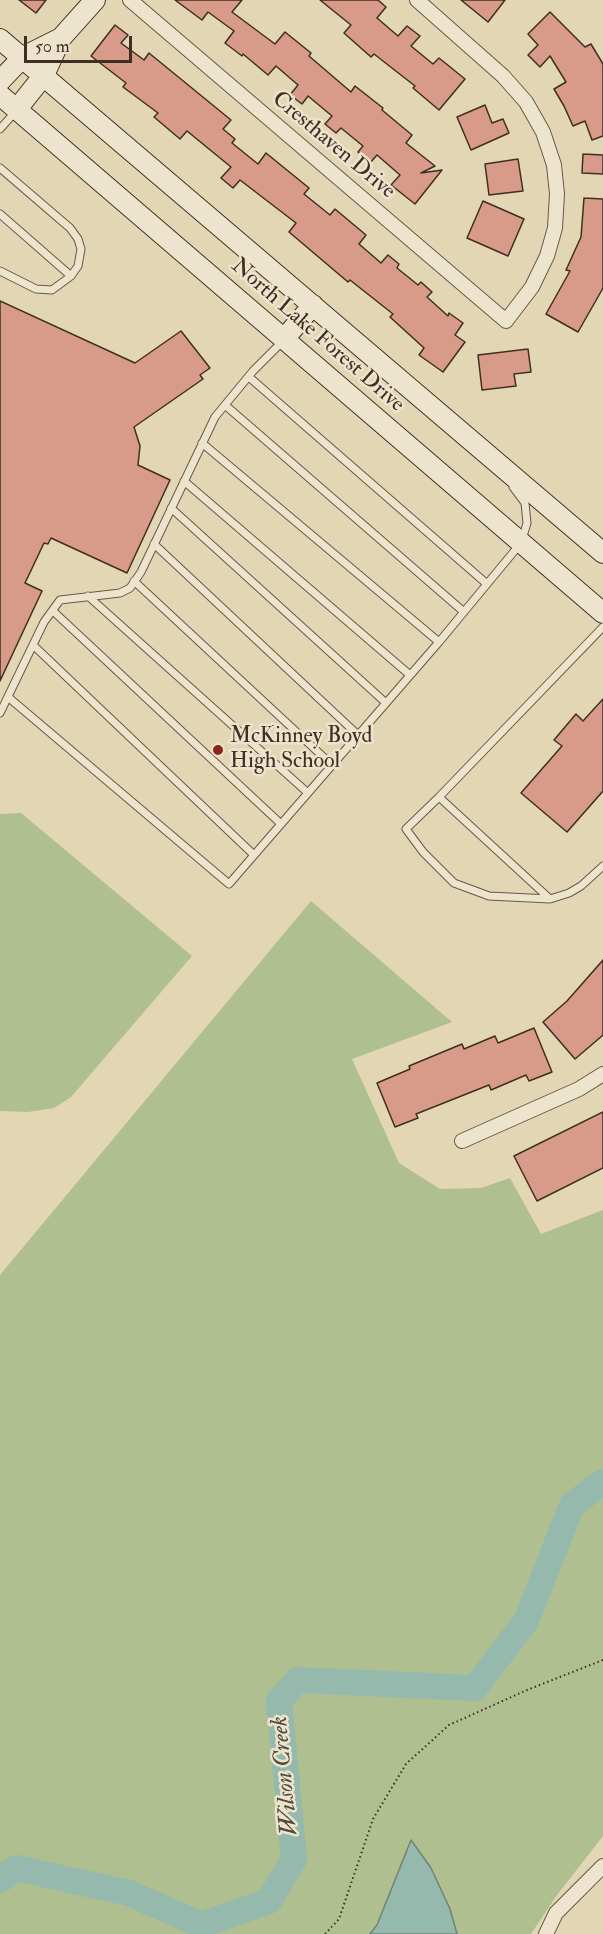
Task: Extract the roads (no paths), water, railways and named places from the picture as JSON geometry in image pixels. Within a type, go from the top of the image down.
[{"type":"main road","points":[[17,109],[44,75],[61,38],[95,0]]},
{"type":"main road","points":[[0,81],[23,57],[61,38]]},
{"type":"main road","name":"North Lake Forest Drive","points":[[0,39],[603,553]]},
{"type":"main road","name":"North Lake Forest Drive","points":[[0,95],[603,613]]},
{"type":"main road","points":[[285,339],[313,305]]},
{"type":"street","name":"Cresthaven Drive","points":[[130,0],[506,321],[532,287],[547,256],[555,228],[557,194],[554,165],[543,132],[526,102],[503,76],[417,0]]},
{"type":"street","points":[[462,1141],[579,1089],[603,1074]]},
{"type":"street","points":[[546,1934],[556,1913],[601,1871]]},
{"type":"lane","points":[[0,129],[17,109]]},
{"type":"lane","points":[[0,168],[59,217],[74,233],[81,249],[78,266],[71,276],[52,290],[36,290],[0,271]]},
{"type":"lane","points":[[0,214],[71,276]]},
{"type":"lane","points":[[0,713],[33,645],[60,600],[120,593],[130,588],[154,544],[215,417],[285,339]]},
{"type":"lane","points":[[249,377],[487,584]]},
{"type":"lane","points":[[225,405],[464,612]]},
{"type":"lane","points":[[202,443],[439,642]]},
{"type":"lane","points":[[8,698],[229,884],[439,642],[521,543],[526,523],[525,503],[492,458]]},
{"type":"lane","points":[[184,481],[410,675]]},
{"type":"lane","points":[[171,508],[386,703]]},
{"type":"lane","points":[[154,544],[358,735]]},
{"type":"lane","points":[[134,581],[332,765]]},
{"type":"lane","points":[[88,596],[308,793]]},
{"type":"lane","points":[[52,611],[280,824]]},
{"type":"lane","points":[[603,627],[440,797],[406,829],[423,852],[454,883],[489,896],[550,899],[569,893],[581,886],[603,866]]},
{"type":"lane","points":[[33,645],[254,855]]},
{"type":"lane","points":[[440,797],[550,899]]},
{"type":"water","points":[[411,1840],[431,1868],[450,1909],[457,1934],[370,1934],[377,1925]]},
{"type":"waterway","name":"Wilson Creek","points":[[0,1880],[16,1868],[129,1893],[201,1925],[269,1901],[294,1859],[279,1701],[298,1680],[475,1688],[526,1621],[572,1505],[603,1482]]},
{"type":"place","name":"McKinney Boyd High School","points":[[218,750]]}]
